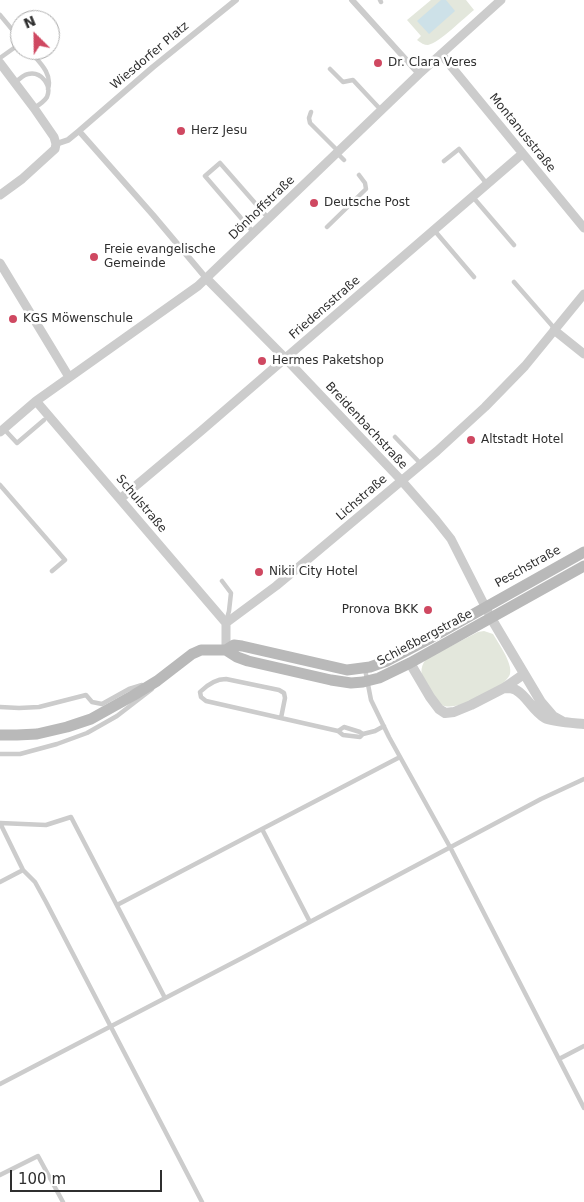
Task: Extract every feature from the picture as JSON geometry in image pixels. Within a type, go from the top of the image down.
[{"type":"main road","name":"Peschstraße","points":[[485,607],[584,552]]},
{"type":"main road","points":[[491,618],[584,566]]},
{"type":"main road","name":"Schießbergstraße","points":[[0,735],[37,734],[67,728],[91,719],[134,696],[192,654],[202,650],[226,650],[234,645],[347,670],[365,668],[387,661],[411,649],[485,607]]},
{"type":"main road","name":"Schießbergstraße","points":[[226,650],[248,661],[331,680],[351,683],[367,682],[385,676],[491,618]]},
{"type":"street","name":"Wiesdorfer Platz","points":[[79,131],[152,67],[236,0]]},
{"type":"street","points":[[352,0],[419,74]]},
{"type":"street","name":"Dönhoffstraße","points":[[2,430],[36,401],[206,278],[419,74],[501,0]]},
{"type":"street","name":"Montanusstraße","points":[[441,54],[584,228]]},
{"type":"street","points":[[0,62],[54,137],[56,144],[55,149],[22,179],[0,195]]},
{"type":"street","points":[[56,144],[68,140],[79,131]]},
{"type":"street","name":"Breidenbachstraße","points":[[79,131],[206,278],[401,480],[436,520],[450,539],[491,618]]},
{"type":"street","name":"Friedensstraße","points":[[120,499],[201,432],[522,154]]},
{"type":"street","points":[[0,263],[69,377]]},
{"type":"street","name":"Lichstraße","points":[[226,623],[276,586],[330,542],[437,451],[492,400],[525,366],[584,294]]},
{"type":"street","points":[[555,330],[584,354]]},
{"type":"street","name":"Schulstraße","points":[[36,401],[226,623]]},
{"type":"street","points":[[491,618],[541,702],[548,712],[562,721]]},
{"type":"street","points":[[226,623],[226,650]]},
{"type":"street","points":[[410,663],[430,698],[445,713],[454,712],[471,705],[504,688],[524,674]]},
{"type":"street","points":[[504,688],[515,689],[539,714],[547,719],[584,724]]},
{"type":"lane","points":[[0,15],[10,27]]},
{"type":"lane","points":[[34,108],[46,99],[50,83],[47,72],[37,60]]},
{"type":"lane","points":[[330,69],[343,82],[353,80],[381,110]]},
{"type":"lane","points":[[15,83],[22,76],[36,74],[45,80],[48,90]]},
{"type":"lane","points":[[312,112],[309,118],[310,122],[344,160]]},
{"type":"lane","points":[[444,161],[459,149],[487,184]]},
{"type":"lane","points":[[254,233],[205,176],[220,163],[269,219]]},
{"type":"lane","points":[[327,227],[366,189],[366,184],[359,175]]},
{"type":"lane","points":[[472,196],[514,245]]},
{"type":"lane","points":[[434,230],[474,277]]},
{"type":"lane","points":[[514,282],[555,330]]},
{"type":"lane","points":[[2,430],[17,443],[44,420]]},
{"type":"lane","points":[[395,437],[421,464]]},
{"type":"lane","points":[[0,486],[65,560],[52,571]]},
{"type":"lane","points":[[222,581],[231,593],[226,623]]},
{"type":"lane","points":[[410,663],[411,649]]},
{"type":"lane","points":[[365,668],[370,700],[450,847],[584,1108]]},
{"type":"lane","points":[[280,718],[285,698],[284,693],[279,690],[220,679],[200,692],[201,697],[206,701],[280,718],[338,730],[344,728],[363,734],[376,731],[384,726]]},
{"type":"lane","points":[[1,706],[32,708],[86,695],[92,702],[102,704],[129,689],[157,681]]},
{"type":"lane","points":[[0,754],[20,754],[57,744],[87,733],[117,716],[138,701],[151,690],[157,681]]},
{"type":"lane","points":[[116,905],[400,757]]},
{"type":"lane","points":[[0,1084],[541,799],[584,779]]},
{"type":"lane","points":[[165,998],[71,817],[46,825],[0,823],[23,870],[35,882],[202,1202]]},
{"type":"lane","points":[[262,829],[310,922]]},
{"type":"lane","points":[[0,882],[23,870]]},
{"type":"lane","points":[[559,1058],[584,1046]]},
{"type":"lane","points":[[0,1175],[38,1156],[63,1202]]},
{"type":"shaded area","points":[[431,0],[466,0],[474,10],[439,40],[427,45],[417,40],[421,36],[407,20]]},
{"type":"shaded area","points":[[441,0],[446,0],[455,11],[429,34],[417,21]]},
{"type":"shaded area","points":[[484,631],[493,634],[501,648],[509,664],[509,675],[503,684],[479,697],[459,705],[442,705],[436,701],[423,678],[422,669],[426,659],[478,632]]},
{"type":"place","name":"Dr. Clara Veres","points":[[378,63]]},
{"type":"place","name":"Herz Jesu","points":[[181,131]]},
{"type":"place","name":"Deutsche Post","points":[[314,203]]},
{"type":"place","name":"Freie evangelische Gemeinde","points":[[94,257]]},
{"type":"place","name":"KGS Möwenschule","points":[[13,319]]},
{"type":"place","name":"Hermes Paketshop","points":[[262,361]]},
{"type":"place","name":"Altstadt Hotel","points":[[471,440]]},
{"type":"place","name":"Nikii City Hotel","points":[[259,572]]},
{"type":"place","name":"Pronova BKK","points":[[428,610]]}]
